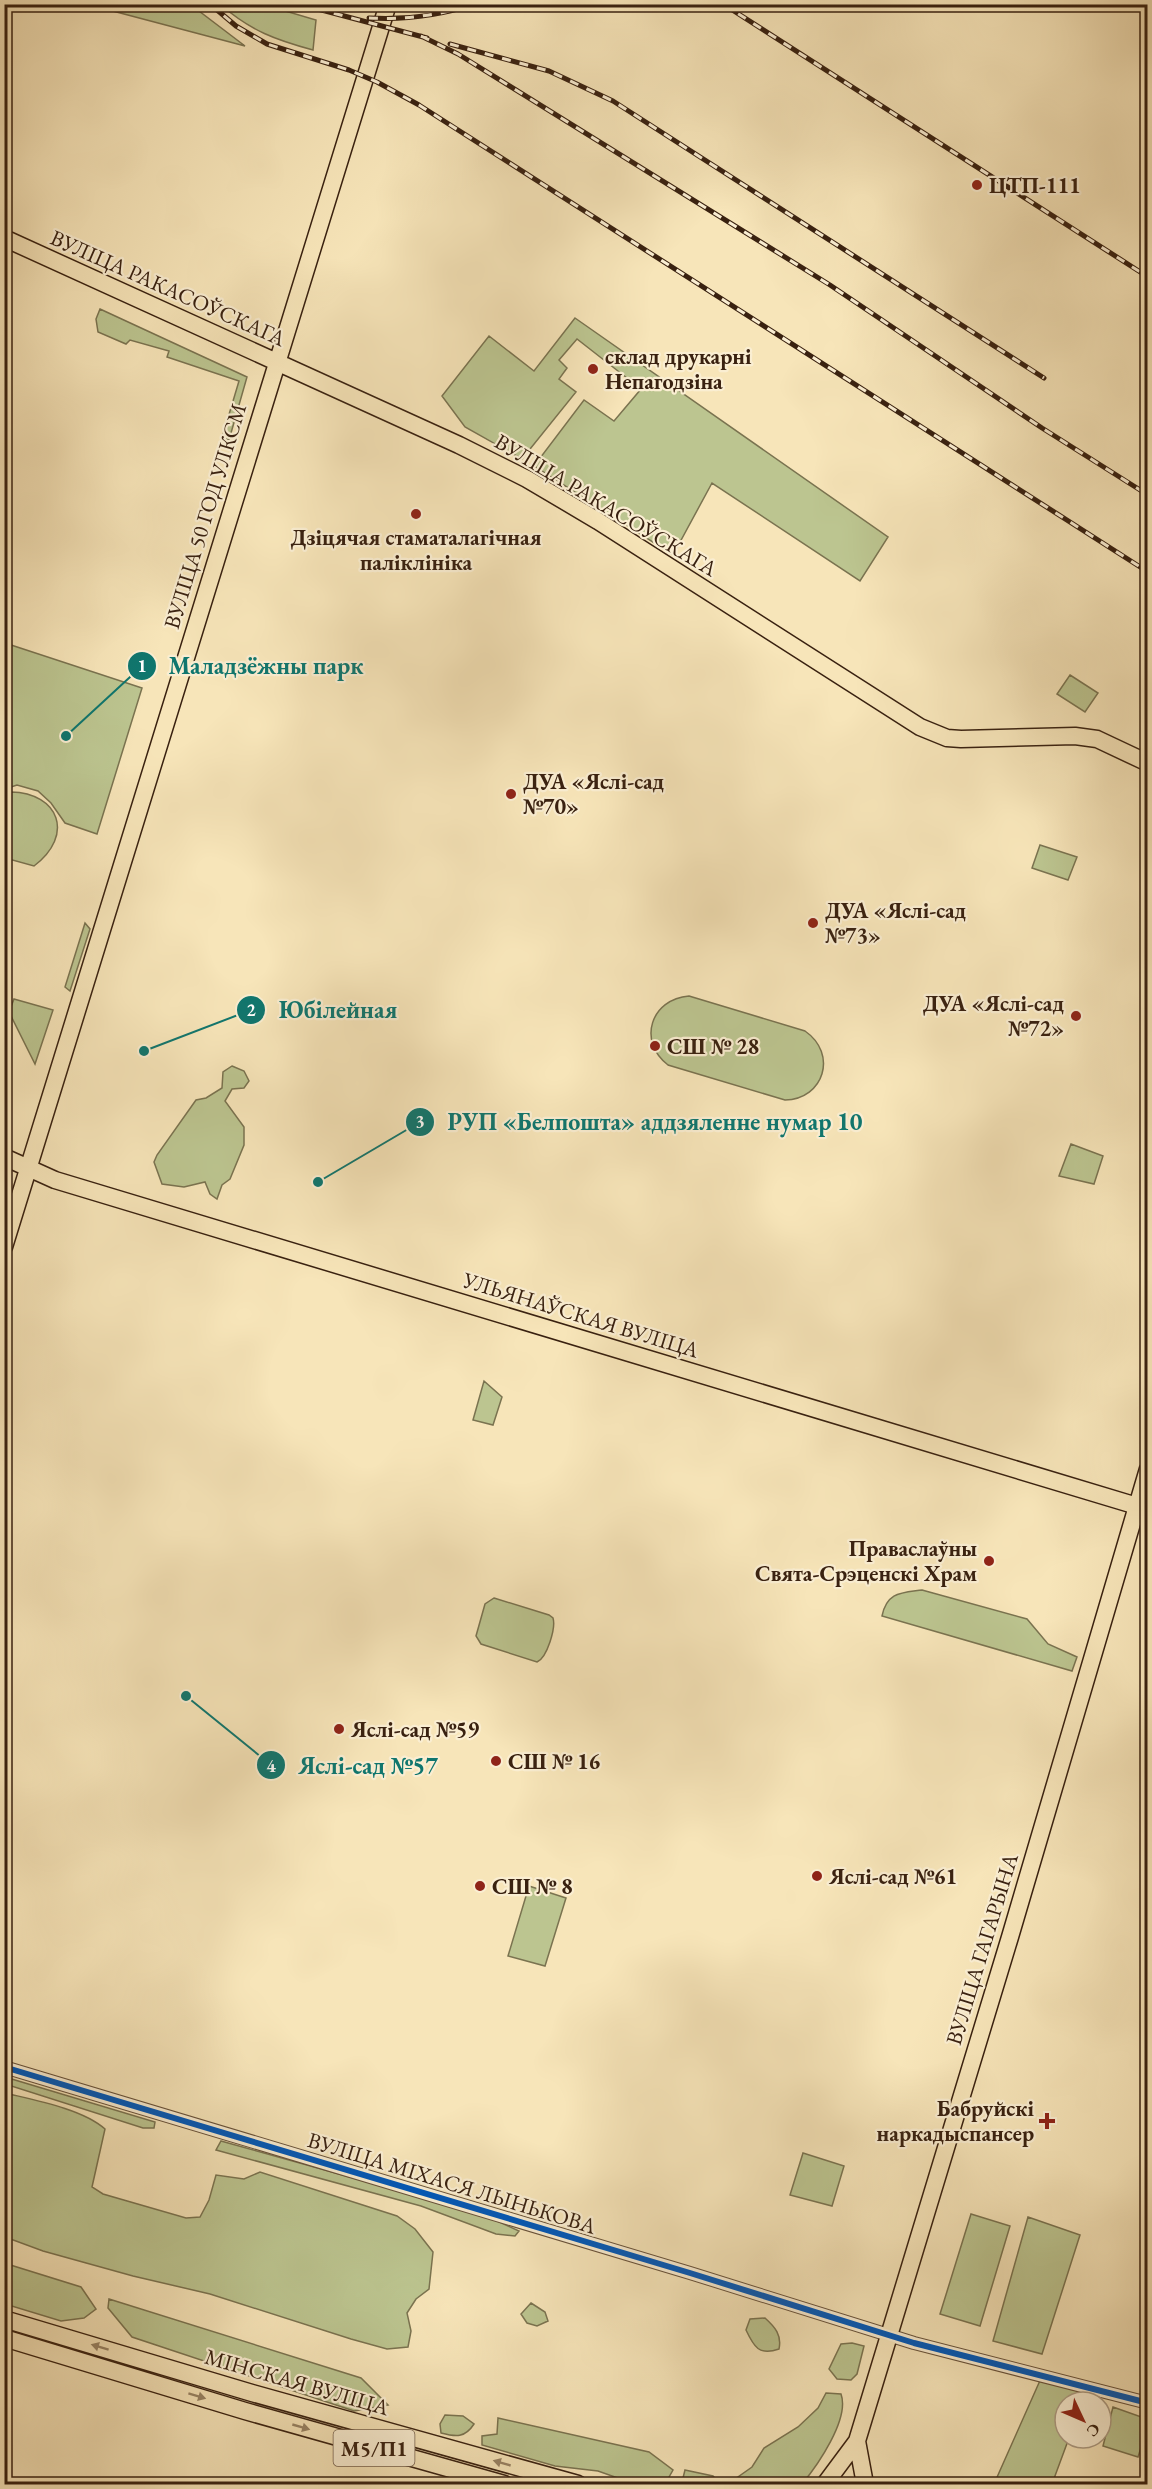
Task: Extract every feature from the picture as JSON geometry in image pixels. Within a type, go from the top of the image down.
[{"type":"main road","name":"ВУЛІЦА 50 ГОД УЛКСМ","points":[[4,1247],[388,4]]},
{"type":"main road","name":"ВУЛІЦА РАКАСОЎСКАГА","points":[[4,238],[459,445],[527,479],[607,527],[920,727],[947,738],[961,739],[1075,736],[1097,740],[1148,764]]},
{"type":"main road","name":"УЛЬЯНАЎСКАЯ ВУЛІЦА","points":[[4,1157],[55,1180],[1142,1507]]},
{"type":"main road","name":"ВУЛІЦА ГАГАРЫНА","points":[[825,2484],[857,2441],[1142,1507],[1148,1468]]},
{"type":"main road","name":"МІНСКАЯ ВУЛІЦА","points":[[4,2319],[252,2393],[578,2484]]},
{"type":"main road","name":"МІНСКАЯ ВУЛІЦА","points":[[4,2338],[245,2411],[504,2484]]},
{"type":"main road","name":"ВУЛІЦА ГАГАРЫНА","points":[[857,2441],[864,2484]]},
{"type":"street","name":"ВУЛІЦА МІХАСЯ ЛЫНЬКОВА","points":[[4,2067],[889,2335],[1148,2403]]},
{"type":"green space","points":[[90,5],[191,5],[245,46]]},
{"type":"green space","points":[[221,5],[265,5],[316,20],[313,50],[264,34]]},
{"type":"green space","points":[[100,309],[247,377],[229,440],[222,438],[239,381],[167,357],[169,351],[130,340],[126,344],[98,332],[96,319]]},
{"type":"green space","points":[[575,318],[888,537],[860,581],[712,483],[673,555],[534,466],[584,400],[614,421],[641,389],[577,339],[559,360],[567,368],[559,379],[576,392],[522,459],[465,427],[442,396],[489,336],[534,371]]},
{"type":"green space","points":[[5,643],[142,688],[97,834],[65,823],[51,803],[38,791],[17,785],[5,789]]},
{"type":"green space","points":[[1070,675],[1098,693],[1085,712],[1057,694]]},
{"type":"green space","points":[[11,792],[27,794],[41,800],[56,818],[57,829],[54,842],[47,854],[34,866],[5,858],[5,801]]},
{"type":"green space","points":[[1040,845],[1077,857],[1068,880],[1032,868]]},
{"type":"green space","points":[[85,923],[90,929],[70,991],[65,987]]},
{"type":"green space","points":[[689,996],[805,1031],[821,1051],[822,1074],[817,1084],[798,1098],[785,1100],[668,1065],[658,1055],[653,1045],[651,1033],[653,1023],[657,1013],[665,1005]]},
{"type":"green space","points":[[14,999],[53,1010],[35,1064],[9,1012]]},
{"type":"green space","points":[[232,1066],[244,1071],[249,1081],[244,1088],[232,1089],[225,1101],[244,1127],[244,1145],[230,1179],[222,1185],[217,1199],[210,1194],[205,1182],[184,1187],[162,1184],[154,1162],[157,1155],[196,1100],[206,1098],[222,1088],[223,1072]]},
{"type":"green space","points":[[1071,1144],[1103,1156],[1094,1184],[1059,1176]]},
{"type":"green space","points":[[484,1381],[502,1397],[493,1425],[473,1420]]},
{"type":"green space","points":[[922,1590],[1027,1619],[1048,1644],[1077,1657],[1072,1671],[882,1616],[891,1598],[901,1593]]},
{"type":"green space","points":[[494,1598],[553,1618],[550,1642],[544,1655],[537,1662],[481,1644],[476,1636],[485,1604]]},
{"type":"green space","points":[[529,1886],[566,1898],[545,1966],[508,1956]]},
{"type":"green space","points":[[5,2077],[155,2122],[154,2128],[143,2128],[5,2084]]},
{"type":"green space","points":[[5,2093],[71,2111],[96,2122],[105,2129],[92,2187],[103,2194],[186,2218],[200,2217],[209,2200],[216,2175],[244,2179],[260,2172],[397,2216],[415,2229],[433,2252],[429,2289],[416,2299],[407,2313],[411,2331],[408,2347],[387,2349],[210,2294],[43,2251],[5,2237]]},
{"type":"green space","points":[[221,2141],[407,2193],[495,2220],[519,2231],[515,2236],[496,2234],[421,2206],[216,2150]]},
{"type":"green space","points":[[803,2153],[844,2166],[832,2206],[790,2195]]},
{"type":"green space","points":[[971,2214],[1010,2226],[980,2326],[940,2314]]},
{"type":"green space","points":[[1028,2217],[1080,2235],[1042,2354],[993,2341]]},
{"type":"green space","points":[[4,2263],[81,2287],[96,2309],[84,2318],[61,2321],[5,2304]]},
{"type":"green space","points":[[109,2299],[361,2378],[388,2405],[354,2411],[132,2337],[108,2308]]},
{"type":"green space","points":[[531,2303],[545,2312],[548,2321],[537,2326],[527,2323],[521,2314]]},
{"type":"green space","points":[[765,2318],[777,2332],[779,2349],[762,2351],[755,2345],[746,2330],[750,2319]]},
{"type":"green space","points":[[852,2343],[864,2346],[857,2374],[851,2380],[837,2379],[829,2369],[841,2344]]},
{"type":"green space","points":[[1042,2376],[1083,2385],[1082,2390],[1053,2390],[1053,2450],[1065,2450],[1052,2484],[994,2484]]},
{"type":"green space","points":[[826,2393],[841,2394],[843,2404],[841,2416],[830,2442],[802,2484],[728,2484],[752,2467],[764,2448],[798,2427],[818,2408]]},
{"type":"green space","points":[[1113,2407],[1147,2419],[1147,2429],[1138,2457],[1113,2449]]},
{"type":"green space","points":[[445,2415],[463,2416],[474,2424],[464,2434],[441,2433],[440,2424]]},
{"type":"green space","points":[[498,2418],[649,2452],[673,2470],[665,2484],[629,2482],[598,2471],[555,2466],[482,2445],[482,2436],[497,2434]]},
{"type":"green space","points":[[685,2470],[713,2476],[720,2484],[686,2484],[683,2478]]},
{"type":"railway","points":[[210,4],[236,26],[267,44],[349,70],[419,105],[1148,572]]},
{"type":"railway","points":[[299,4],[427,38]]},
{"type":"railway","points":[[369,18],[423,16],[475,4]]},
{"type":"railway","points":[[723,4],[1148,277]]},
{"type":"railway","points":[[421,36],[458,54],[830,285],[1042,428],[1148,495]]},
{"type":"railway","points":[[450,44],[549,71],[613,101],[1044,378]]},
{"type":"cycle path","points":[[4,2067],[690,2273],[914,2343],[1148,2403]]},
{"type":"place","name":"ЦТП-111","points":[[977,185]]},
{"type":"place","name":"склад друкарні Непагодзіна","points":[[593,369]]},
{"type":"place","name":"Дзіцячая стаматалагічная паліклініка","points":[[416,514]]},
{"type":"place","name":"Маладзёжны парк","points":[[66,736]]},
{"type":"place","name":"ДУА «Яслі-сад №70»","points":[[511,794]]},
{"type":"place","name":"ДУА «Яслі-сад №73»","points":[[813,923]]},
{"type":"place","name":"ДУА «Яслі-сад №72»","points":[[1076,1016]]},
{"type":"place","name":"СШ № 28","points":[[655,1046]]},
{"type":"place","name":"Юбілейная","points":[[144,1051]]},
{"type":"place","name":"РУП «Белпошта» аддзяленне нумар 10","points":[[318,1182]]},
{"type":"place","name":"Праваслаўны Свята-Срэценскі Храм","points":[[989,1561]]},
{"type":"place","name":"Яслі-сад №57","points":[[186,1696]]},
{"type":"place","name":"Яслі-сад №59","points":[[339,1729]]},
{"type":"place","name":"СШ № 16","points":[[496,1761]]},
{"type":"place","name":"Яслі-сад №61","points":[[817,1876]]},
{"type":"place","name":"СШ № 8","points":[[480,1886]]},
{"type":"place","name":"Бабруйскі наркадыспансер","points":[[1047,2121]]}]
